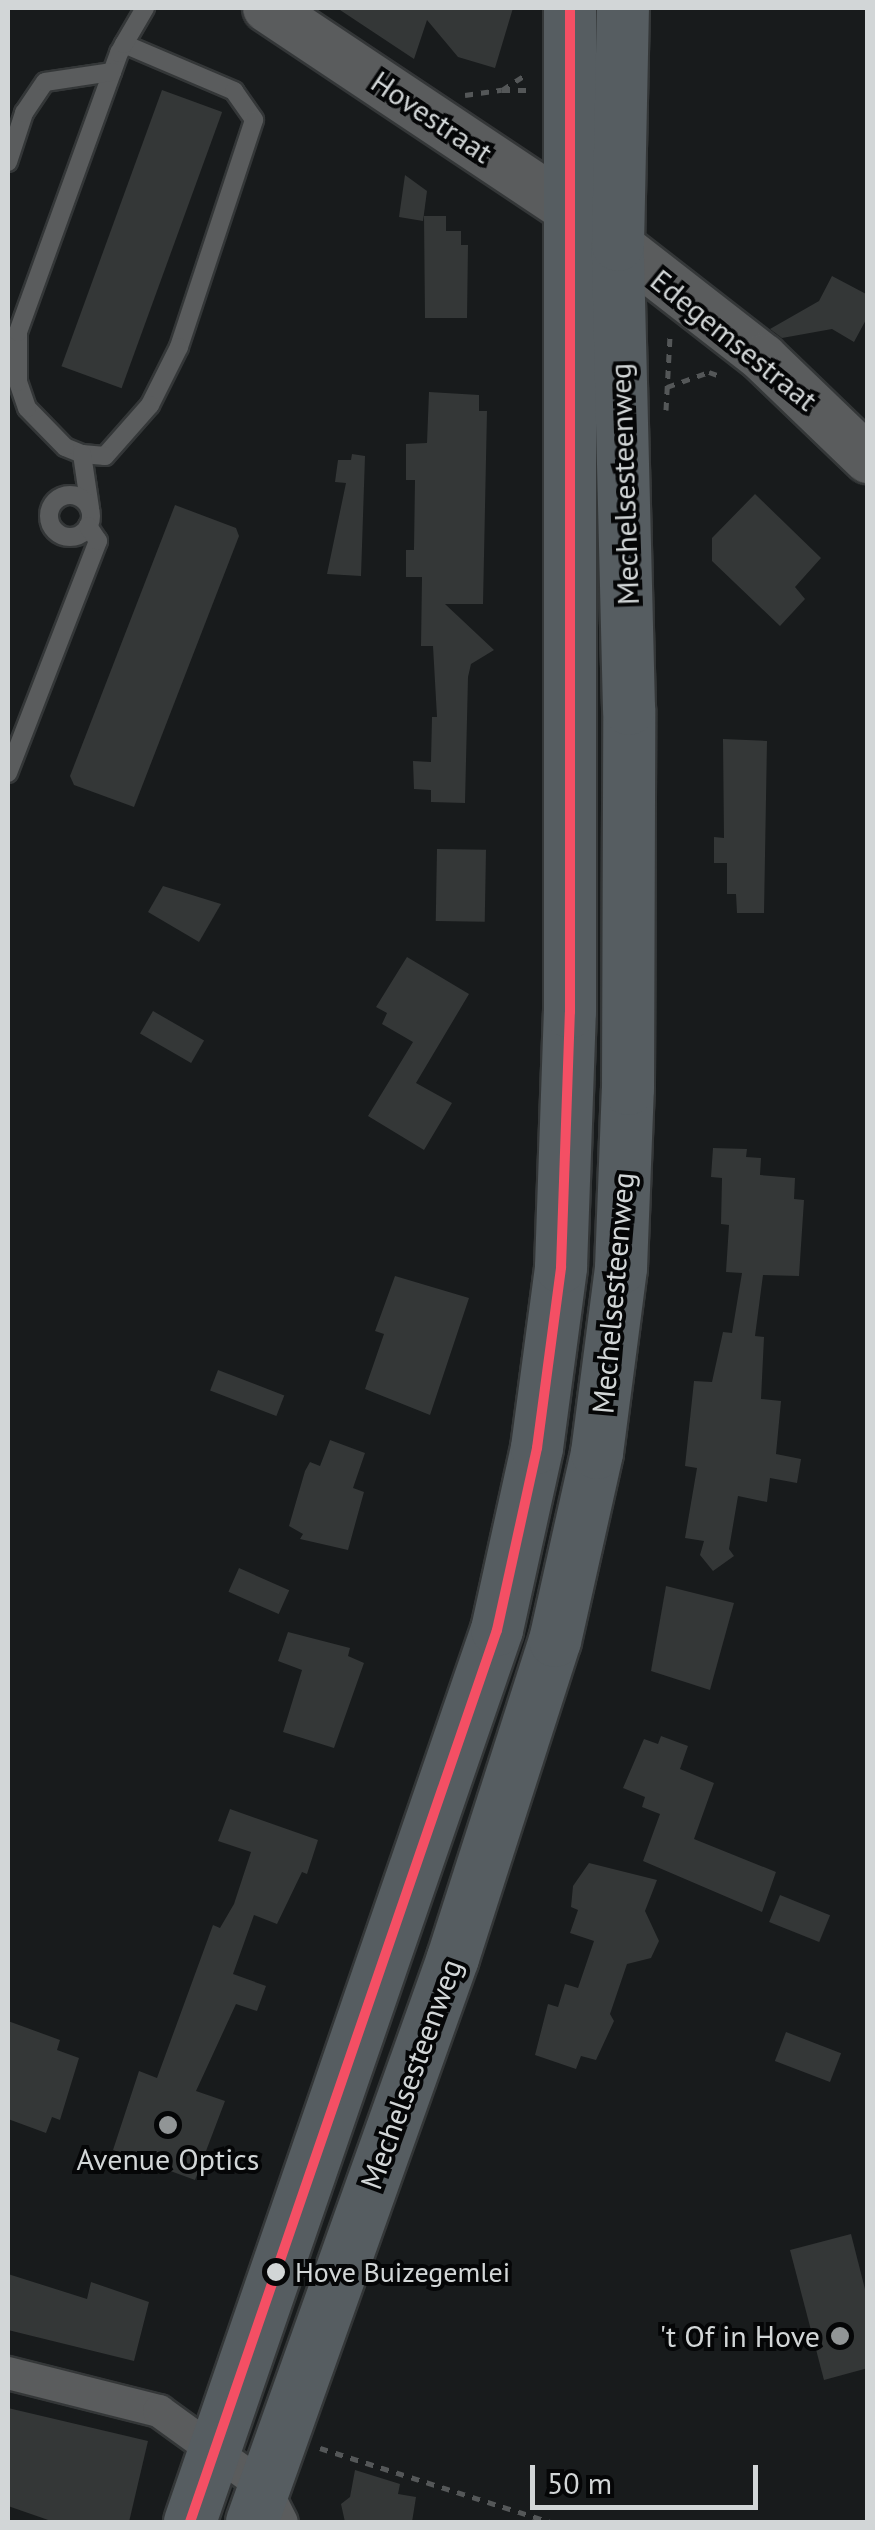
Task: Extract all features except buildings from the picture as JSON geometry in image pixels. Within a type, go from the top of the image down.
[{"type":"main road","name":"Mechelsesteenweg","points":[[266,2511],[555,1642],[597,1453],[621,1268],[628,1089],[629,708],[593,227],[570,8]]},
{"type":"main road","name":"Mechelsesteenweg","points":[[190,2522],[497,1630],[537,1448],[561,1266],[570,1012],[574,303],[593,227],[622,8]]},
{"type":"street","name":"Hovestraat","points":[[268,8],[593,227]]},
{"type":"street","name":"Edegemsestraat","points":[[593,227],[776,369],[868,459]]},
{"type":"street","points":[[8,2372],[159,2411],[217,2448],[266,2511]]},
{"type":"lane","points":[[124,44],[234,91],[254,120],[179,348],[150,405],[104,456],[65,447],[27,408],[18,382],[15,319],[112,72],[124,44],[145,8]]},
{"type":"lane","points":[[8,162],[24,113],[46,82],[112,72]]},
{"type":"lane","points":[[8,773],[98,541],[90,520],[82,454]]},
{"type":"path","points":[[317,2447],[551,2522]]},
{"type":"transit line","points":[[190,2522],[497,1630],[537,1448],[561,1267],[570,1012],[570,8]]},
{"type":"place","name":"Avenue Optics","points":[[168,2125]]},
{"type":"place","name":"Hove Buizegemlei","points":[[276,2272]]},
{"type":"place","name":"'t Of in Hove","points":[[840,2336]]}]
